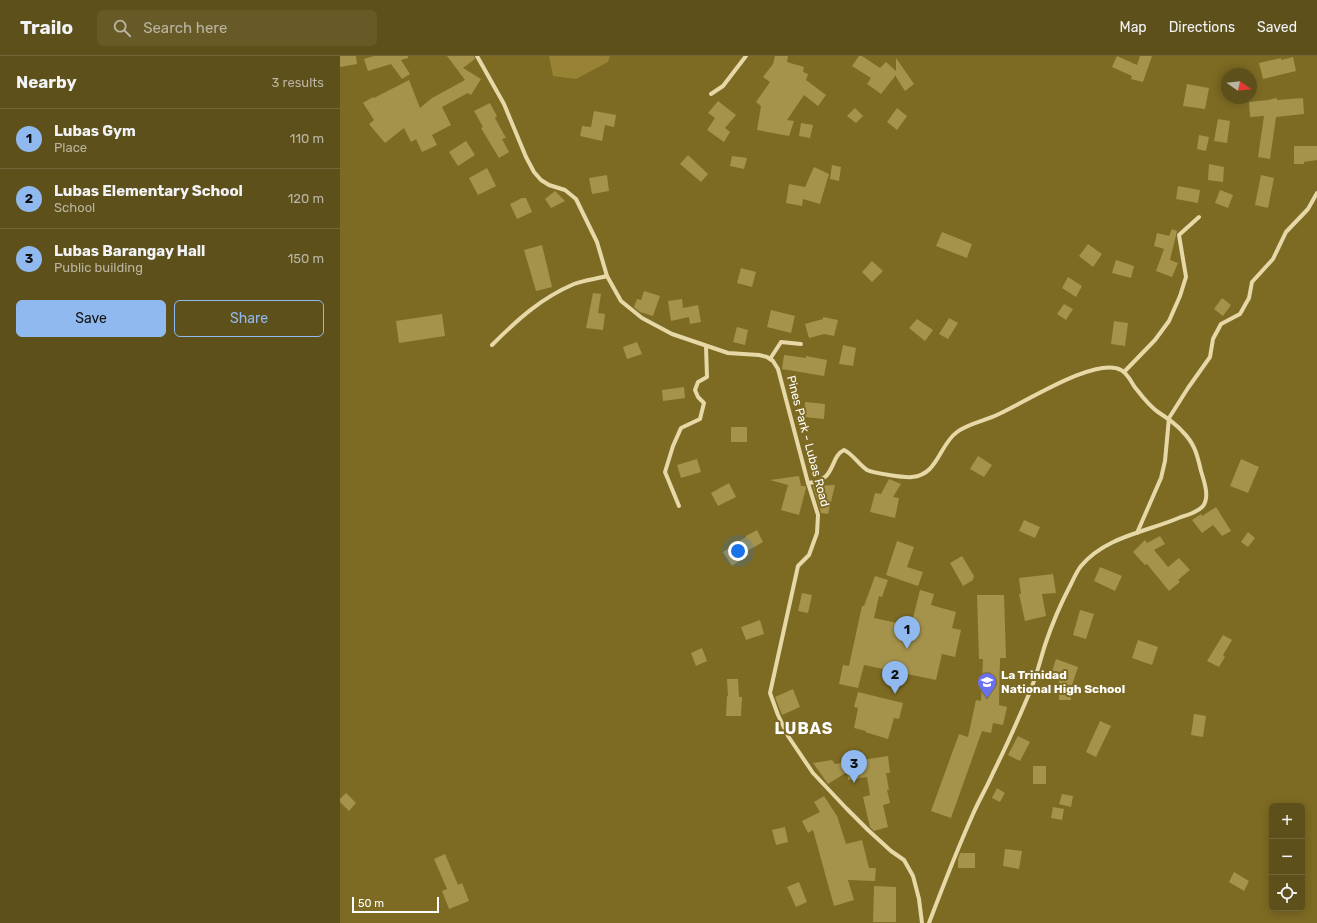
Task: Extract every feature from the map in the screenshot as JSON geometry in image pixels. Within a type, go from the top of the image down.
[{"type":"street","points":[[477,56],[504,104],[526,157],[534,172],[541,180],[549,185],[564,190],[576,199],[596,242],[607,276],[621,300],[642,318],[672,334],[728,353],[759,355],[770,359],[781,342],[801,344]]},
{"type":"street","points":[[711,94],[723,86],[746,56]]},
{"type":"street","points":[[1137,533],[1161,478],[1165,461],[1169,418],[1210,357],[1213,338],[1221,324],[1240,314],[1249,298],[1252,282],[1273,259],[1286,232],[1308,209],[1317,193]]},
{"type":"street","points":[[1124,372],[1155,340],[1169,321],[1180,296],[1186,277],[1179,235],[1199,217]]},
{"type":"street","points":[[492,345],[511,326],[538,303],[575,284],[607,276]]},
{"type":"street","points":[[679,506],[665,472],[673,446],[681,428],[700,419],[704,403],[698,397],[695,390],[698,382],[707,377],[706,346]]},
{"type":"street","name":"Pines Park - Lubas Road","points":[[770,359],[778,369],[818,515],[818,533],[809,556],[798,566],[770,693],[788,736],[813,773],[868,830],[891,851],[904,860],[913,876],[919,899],[922,923]]},
{"type":"street","points":[[808,483],[821,480],[828,474],[839,454],[844,450],[851,454],[868,470],[912,477],[926,473],[935,464],[945,444],[956,432],[971,424],[987,420],[1000,414],[1077,375],[1111,368],[1119,369],[1124,372],[1156,411],[1169,418],[1190,440],[1196,450],[1206,491],[1204,505],[1198,510],[1164,524],[1115,540],[1099,550],[1080,567],[1064,597],[1047,641],[1031,691],[993,774],[974,811],[929,923]]},
{"type":"shaded area","points":[[549,56],[610,56],[608,62],[576,79],[553,76]]},
{"type":"building","points":[[340,56],[356,56],[357,64],[340,67]]},
{"type":"building","points":[[374,56],[408,56],[408,58],[401,60],[410,74],[402,79],[391,64],[368,71],[364,59]]},
{"type":"building","points":[[447,56],[474,56],[475,59],[463,68],[481,79],[471,95],[468,93],[442,107],[451,125],[432,135],[437,145],[422,152],[416,139],[411,142],[404,128],[385,143],[369,124],[374,120],[363,103],[409,80],[420,108],[432,98],[465,80]]},
{"type":"building","points":[[775,56],[788,56],[787,62],[804,67],[803,72],[808,74],[806,80],[826,95],[818,106],[804,95],[787,120],[794,121],[789,136],[757,130],[761,106],[756,102],[770,82],[763,77],[773,64]]},
{"type":"building","points":[[859,56],[862,56],[880,68],[886,62],[896,71],[896,58],[914,84],[905,91],[896,75],[881,94],[867,84],[871,78],[852,66]]},
{"type":"building","points":[[1117,56],[1137,65],[1140,56],[1152,56],[1143,82],[1131,79],[1132,76],[1112,67]]},
{"type":"building","points":[[1293,57],[1296,71],[1263,79],[1259,63]]},
{"type":"building","points":[[1187,84],[1209,88],[1205,109],[1183,106]]},
{"type":"building","points":[[1277,98],[1277,100],[1303,98],[1304,114],[1276,117],[1270,159],[1258,157],[1264,116],[1250,117],[1249,104],[1257,104],[1257,101]]},
{"type":"building","points":[[718,101],[736,115],[725,128],[730,132],[724,142],[707,130],[715,118],[708,113]]},
{"type":"building","points":[[490,103],[497,116],[495,118],[506,138],[502,139],[509,152],[499,158],[481,128],[483,127],[474,111]]},
{"type":"building","points":[[855,108],[863,116],[856,123],[847,116]]},
{"type":"building","points":[[897,108],[907,116],[897,130],[887,122]]},
{"type":"building","points":[[594,111],[616,115],[614,127],[605,125],[602,141],[580,136],[582,126],[591,127]]},
{"type":"building","points":[[1218,119],[1230,121],[1227,143],[1214,141]]},
{"type":"building","points":[[801,123],[813,125],[810,138],[799,136]]},
{"type":"building","points":[[1199,135],[1209,137],[1206,151],[1197,149]]},
{"type":"building","points":[[466,141],[475,155],[458,166],[449,152]]},
{"type":"building","points":[[1294,146],[1317,146],[1317,160],[1304,162],[1304,164],[1294,164]]},
{"type":"building","points":[[688,155],[708,174],[701,182],[680,164]]},
{"type":"building","points":[[732,156],[747,158],[744,169],[730,166]]},
{"type":"building","points":[[1209,164],[1224,167],[1223,182],[1208,180]]},
{"type":"building","points":[[832,165],[841,167],[839,181],[830,179]]},
{"type":"building","points":[[814,167],[829,174],[820,204],[803,199],[802,206],[786,203],[789,184],[805,187]]},
{"type":"building","points":[[487,168],[496,186],[478,195],[469,178]]},
{"type":"building","points":[[607,175],[609,191],[592,194],[589,178]]},
{"type":"building","points":[[1261,175],[1274,178],[1268,208],[1255,205]]},
{"type":"building","points":[[1178,186],[1200,190],[1198,203],[1176,199]]},
{"type":"building","points":[[1220,190],[1233,195],[1228,208],[1215,203]]},
{"type":"building","points":[[555,191],[565,201],[551,208],[545,199]]},
{"type":"building","points":[[522,198],[526,198],[532,212],[517,219],[510,204]]},
{"type":"building","points":[[1172,229],[1177,231],[1170,260],[1178,263],[1172,277],[1156,271],[1164,249],[1154,246],[1157,233],[1169,236]]},
{"type":"building","points":[[942,232],[972,244],[967,258],[936,246]]},
{"type":"building","points":[[1088,244],[1102,254],[1093,267],[1079,256]]},
{"type":"building","points":[[542,245],[552,287],[536,291],[524,250]]},
{"type":"building","points":[[1116,260],[1134,266],[1131,278],[1112,273]]},
{"type":"building","points":[[872,261],[883,271],[872,282],[862,272]]},
{"type":"building","points":[[741,268],[756,272],[752,287],[737,283]]},
{"type":"building","points":[[1068,277],[1082,286],[1076,297],[1062,288]]},
{"type":"building","points":[[644,291],[660,296],[653,316],[640,312],[634,307],[637,299],[641,300]]},
{"type":"building","points":[[593,293],[601,294],[598,313],[605,314],[603,330],[586,328]]},
{"type":"building","points":[[1222,298],[1231,305],[1223,316],[1214,309]]},
{"type":"building","points":[[682,299],[683,308],[698,305],[701,322],[690,324],[689,317],[671,321],[668,301]]},
{"type":"building","points":[[1064,304],[1073,309],[1066,320],[1057,314]]},
{"type":"building","points":[[771,310],[795,316],[791,333],[767,327]]},
{"type":"building","points":[[442,314],[445,336],[399,343],[396,321]]},
{"type":"building","points":[[823,317],[838,320],[834,336],[824,334],[809,338],[805,324],[823,319]]},
{"type":"building","points":[[949,318],[958,323],[948,339],[939,334]]},
{"type":"building","points":[[917,319],[933,330],[925,341],[909,328]]},
{"type":"building","points":[[1114,321],[1128,323],[1125,346],[1111,344]]},
{"type":"building","points":[[737,327],[748,330],[745,345],[733,342]]},
{"type":"building","points":[[637,342],[642,354],[627,359],[623,347]]},
{"type":"building","points":[[843,345],[856,348],[853,366],[839,364]]},
{"type":"building","points":[[784,355],[806,358],[806,356],[827,360],[824,376],[782,369]]},
{"type":"building","points":[[684,387],[685,398],[663,401],[662,390]]},
{"type":"building","points":[[805,402],[825,404],[824,419],[804,417]]},
{"type":"building","points":[[731,427],[747,427],[747,442],[731,442]]},
{"type":"building","points":[[978,456],[992,465],[984,477],[970,469]]},
{"type":"building","points":[[697,459],[701,472],[681,478],[677,465]]},
{"type":"building","points":[[1241,459],[1259,467],[1248,493],[1230,486]]},
{"type":"building","points":[[799,476],[801,486],[805,486],[806,488],[799,515],[781,510],[788,485],[770,480]]},
{"type":"building","points":[[889,479],[901,484],[893,497],[899,498],[895,518],[870,512],[875,493],[881,494]]},
{"type":"building","points":[[729,483],[736,497],[718,506],[711,493]]},
{"type":"building","points":[[835,485],[828,514],[821,513],[813,486]]},
{"type":"building","points":[[1216,507],[1231,531],[1222,536],[1213,525],[1202,533],[1192,520],[1201,514],[1202,516]]},
{"type":"building","points":[[1024,520],[1040,527],[1035,538],[1019,531]]},
{"type":"building","points":[[757,530],[763,542],[747,551],[749,554],[732,566],[723,552]]},
{"type":"building","points":[[1248,532],[1255,538],[1248,547],[1241,542]]},
{"type":"building","points":[[1160,536],[1165,544],[1154,550],[1168,567],[1179,558],[1190,570],[1178,580],[1180,582],[1169,591],[1147,564],[1145,565],[1133,552],[1145,540],[1147,543]]},
{"type":"building","points":[[897,541],[914,547],[907,567],[923,572],[918,586],[886,575]]},
{"type":"building","points":[[962,556],[974,576],[973,580],[963,586],[950,563]]},
{"type":"building","points":[[1100,567],[1122,576],[1115,591],[1094,581]]},
{"type":"building","points":[[1053,574],[1056,593],[1042,594],[1046,616],[1025,621],[1019,594],[1021,594],[1019,578]]},
{"type":"building","points":[[875,576],[888,580],[882,597],[879,596],[874,618],[911,626],[920,590],[934,594],[931,605],[956,612],[952,628],[961,630],[955,657],[942,654],[936,680],[864,665],[858,688],[839,684],[843,665],[849,666],[862,606],[864,606]]},
{"type":"building","points":[[802,593],[812,595],[808,613],[798,611]]},
{"type":"building","points":[[977,595],[1004,595],[1006,658],[1000,658],[999,705],[1007,707],[1003,725],[993,723],[991,733],[982,731],[951,818],[931,811],[959,734],[968,737],[976,700],[981,701],[983,659],[979,659]]},
{"type":"building","points":[[1080,610],[1094,614],[1086,639],[1073,635]]},
{"type":"building","points":[[760,620],[764,634],[746,640],[741,627]]},
{"type":"building","points":[[1223,635],[1232,640],[1223,655],[1225,657],[1219,667],[1207,661]]},
{"type":"building","points":[[1138,640],[1158,647],[1152,665],[1132,658]]},
{"type":"building","points":[[702,648],[707,661],[696,666],[691,653]]},
{"type":"building","points":[[1056,659],[1078,667],[1071,688],[1071,700],[1059,700],[1059,673],[1052,671]]},
{"type":"building","points":[[727,679],[738,679],[739,697],[742,697],[741,716],[726,716],[728,696]]},
{"type":"building","points":[[793,689],[800,707],[782,715],[775,697]]},
{"type":"building","points":[[858,692],[903,703],[899,719],[894,718],[888,739],[854,728],[858,708],[854,707]]},
{"type":"building","points":[[1194,714],[1206,716],[1203,737],[1191,735]]},
{"type":"building","points":[[1100,721],[1111,726],[1096,757],[1086,752]]},
{"type":"building","points":[[1018,736],[1030,742],[1020,761],[1008,755]]},
{"type":"building","points":[[888,756],[890,773],[886,773],[889,790],[887,790],[890,803],[883,805],[888,827],[874,831],[870,827],[863,797],[870,795],[867,777],[848,780],[847,772],[828,784],[813,763],[832,760],[835,764]]},
{"type":"building","points":[[1033,766],[1046,766],[1046,784],[1033,784]]},
{"type":"building","points":[[997,788],[1005,793],[1000,802],[992,798]]},
{"type":"building","points":[[346,793],[356,803],[349,811],[340,802],[340,799]]},
{"type":"building","points":[[1062,794],[1073,796],[1071,807],[1059,804]]},
{"type":"building","points":[[824,796],[837,816],[846,844],[862,840],[869,868],[876,868],[875,881],[848,880],[854,900],[834,906],[813,830],[808,833],[802,821],[820,812],[814,802]]},
{"type":"building","points":[[1053,807],[1064,809],[1062,820],[1051,818]]},
{"type":"building","points":[[785,827],[788,842],[776,845],[772,830]]},
{"type":"building","points":[[1005,849],[1022,851],[1019,869],[1003,866]]},
{"type":"building","points":[[960,853],[975,853],[975,868],[958,868]]},
{"type":"building","points":[[445,854],[458,885],[462,883],[469,901],[449,909],[442,891],[447,889],[434,859]]},
{"type":"building","points":[[1234,872],[1249,881],[1244,891],[1229,882]]},
{"type":"building","points":[[799,882],[807,902],[796,907],[787,887]]},
{"type":"building","points":[[874,886],[896,887],[896,922],[873,922]]},
{"type":"place","name":"Lubas Gym","points":[[907,649]]},
{"type":"place","name":"Lubas Elementary School","points":[[895,694]]},
{"type":"place","name":"La Trinidad National High School","points":[[987,699]]},
{"type":"place","name":"Lubas Barangay Hall","points":[[854,783]]},
{"type":"district","name":"LUBAS","points":[[804,728]]}]
